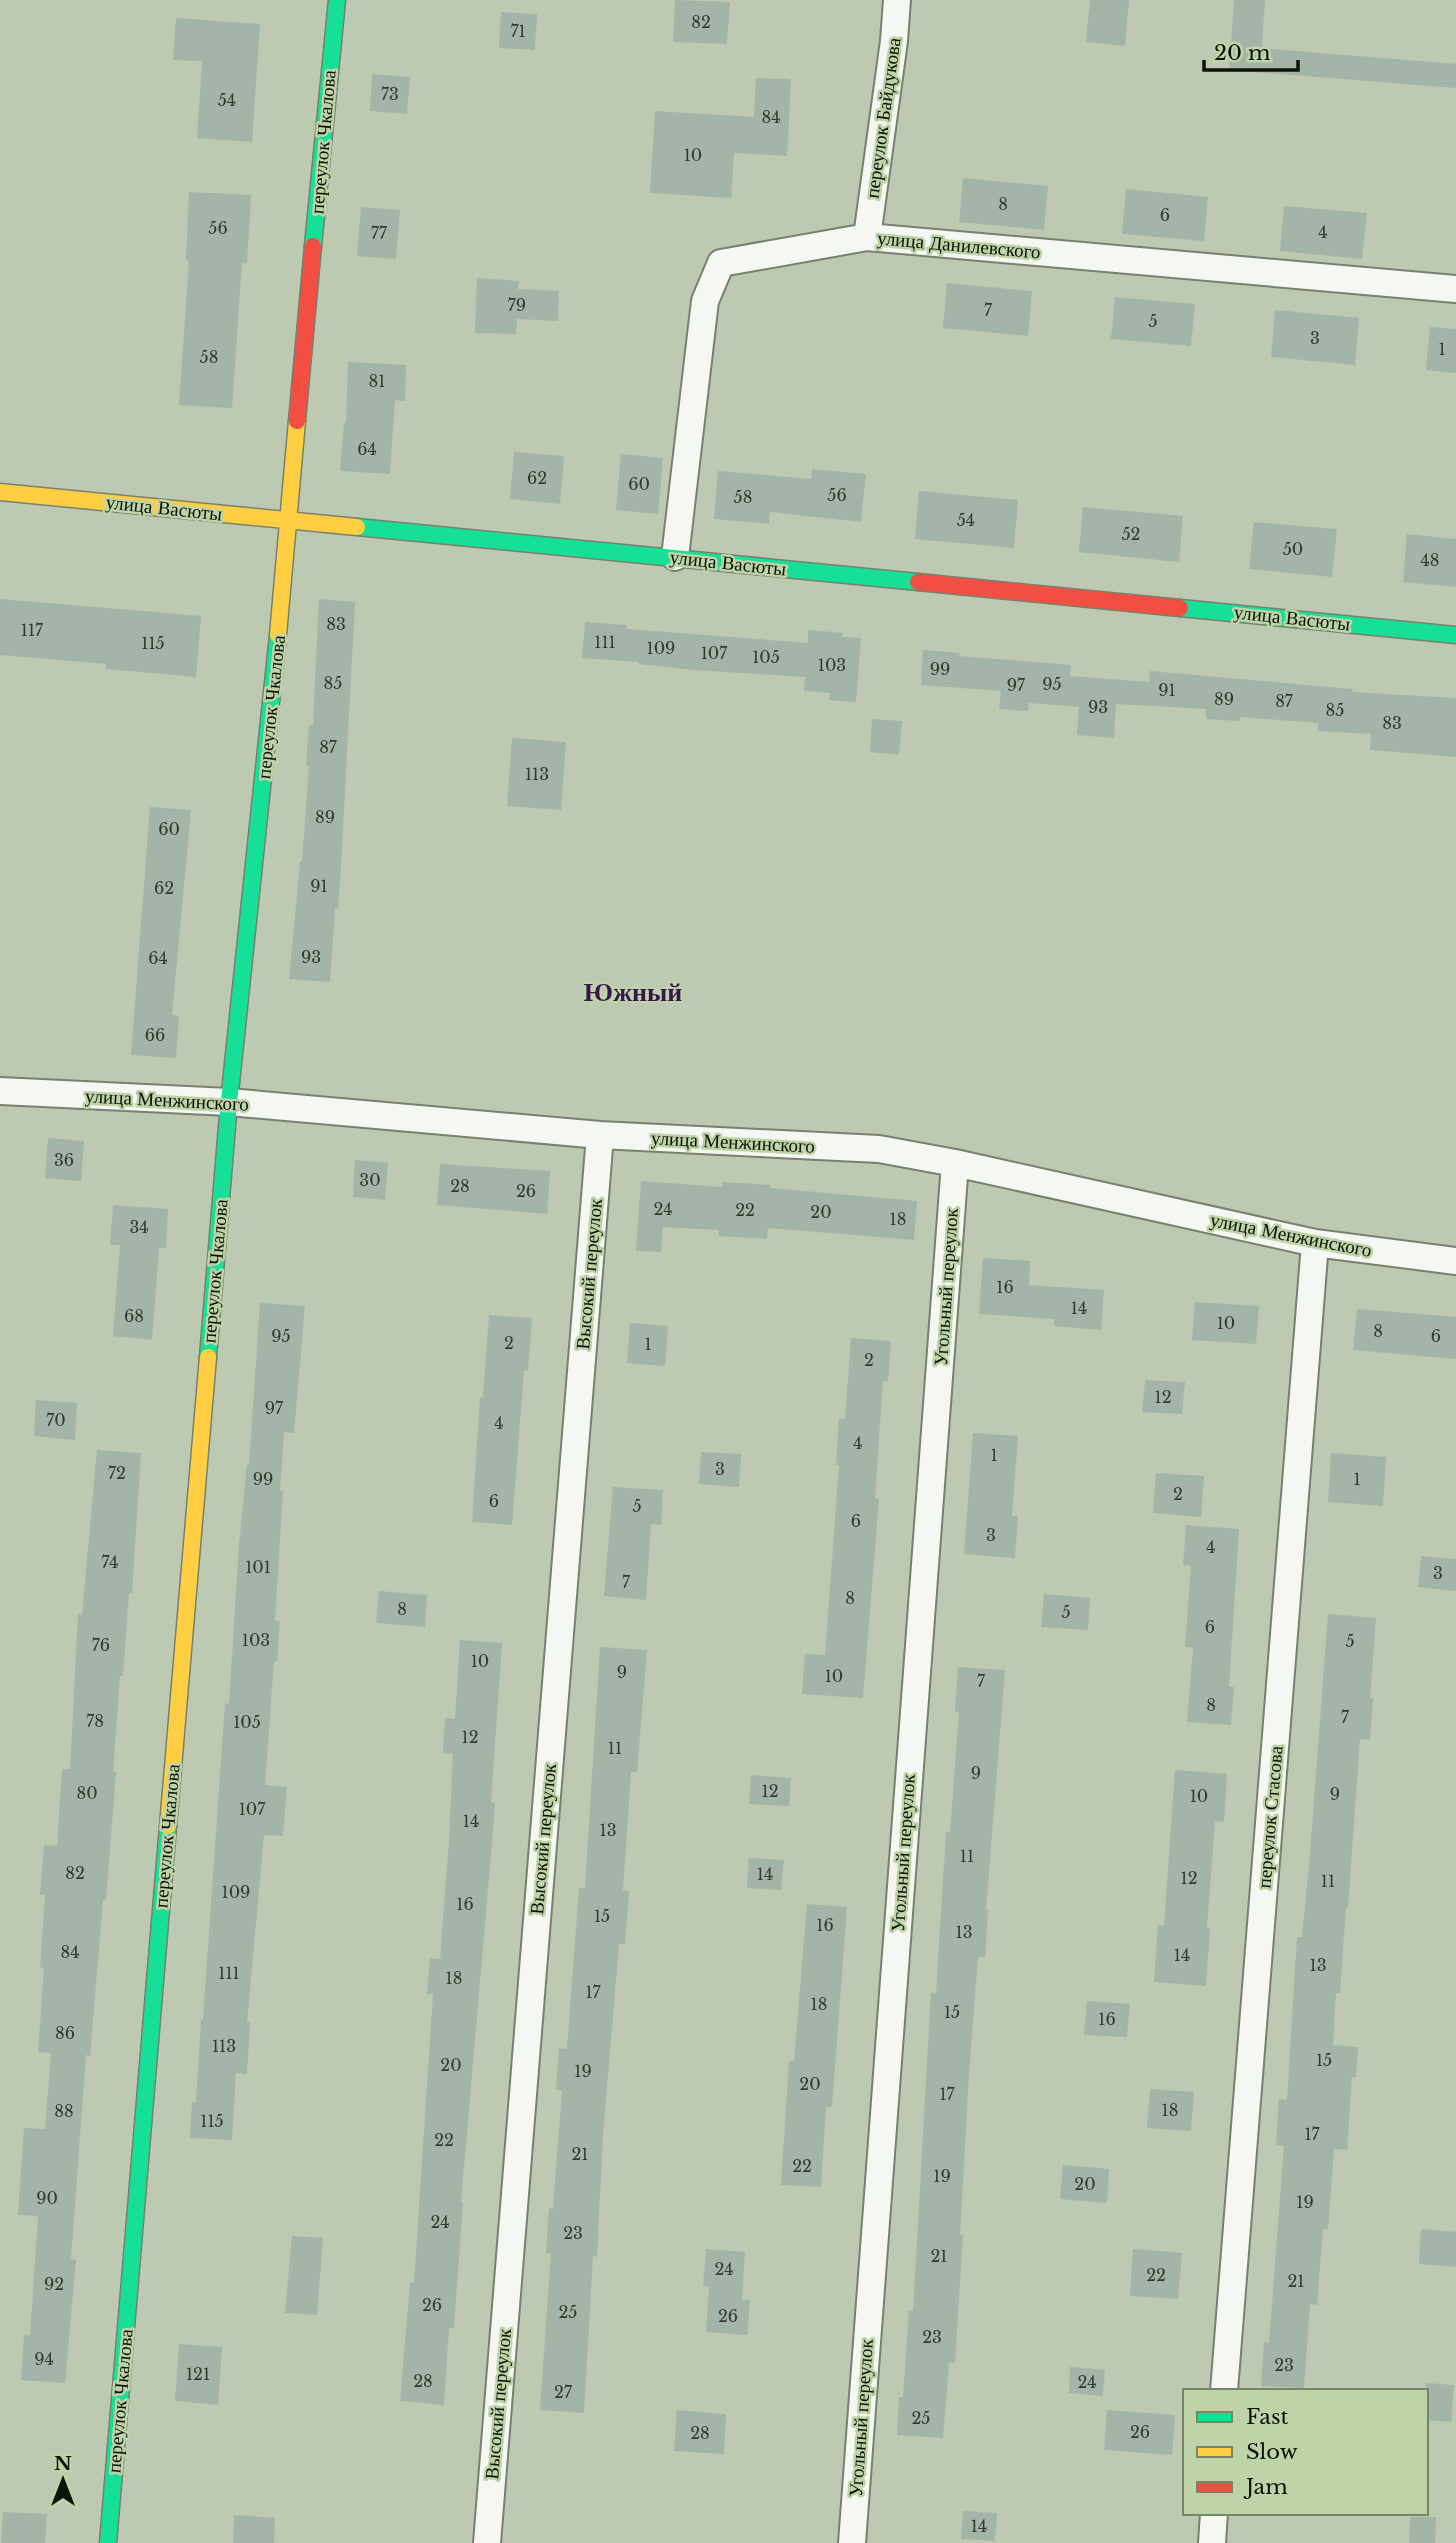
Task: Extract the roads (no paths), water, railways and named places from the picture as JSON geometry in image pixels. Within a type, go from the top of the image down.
[{"type":"street","name":"переулок Чкалова","points":[[108,2543],[229,1102],[284,581],[287,520],[337,0]]},
{"type":"street","name":"переулок Байдукова","points":[[867,237],[894,41],[897,0]]},
{"type":"street","name":"улица Данилевского","points":[[675,558],[705,301],[721,262],[867,237],[1456,289]]},
{"type":"street","name":"улица Васюты","points":[[0,492],[1456,635]]},
{"type":"street","name":"улица Менжинского","points":[[0,1091],[229,1102],[600,1135],[879,1149],[955,1163],[1315,1243],[1456,1261]]},
{"type":"street","name":"Высокий переулок","points":[[487,2543],[600,1135]]},
{"type":"street","name":"Угольный переулок","points":[[852,2543],[955,1163]]},
{"type":"street","name":"переулок Стасова","points":[[1224,2389],[1315,1243]]},
{"type":"street","points":[[1212,2543],[1214,2515]]},
{"type":"district","name":"Южный","points":[[633,992]]}]
